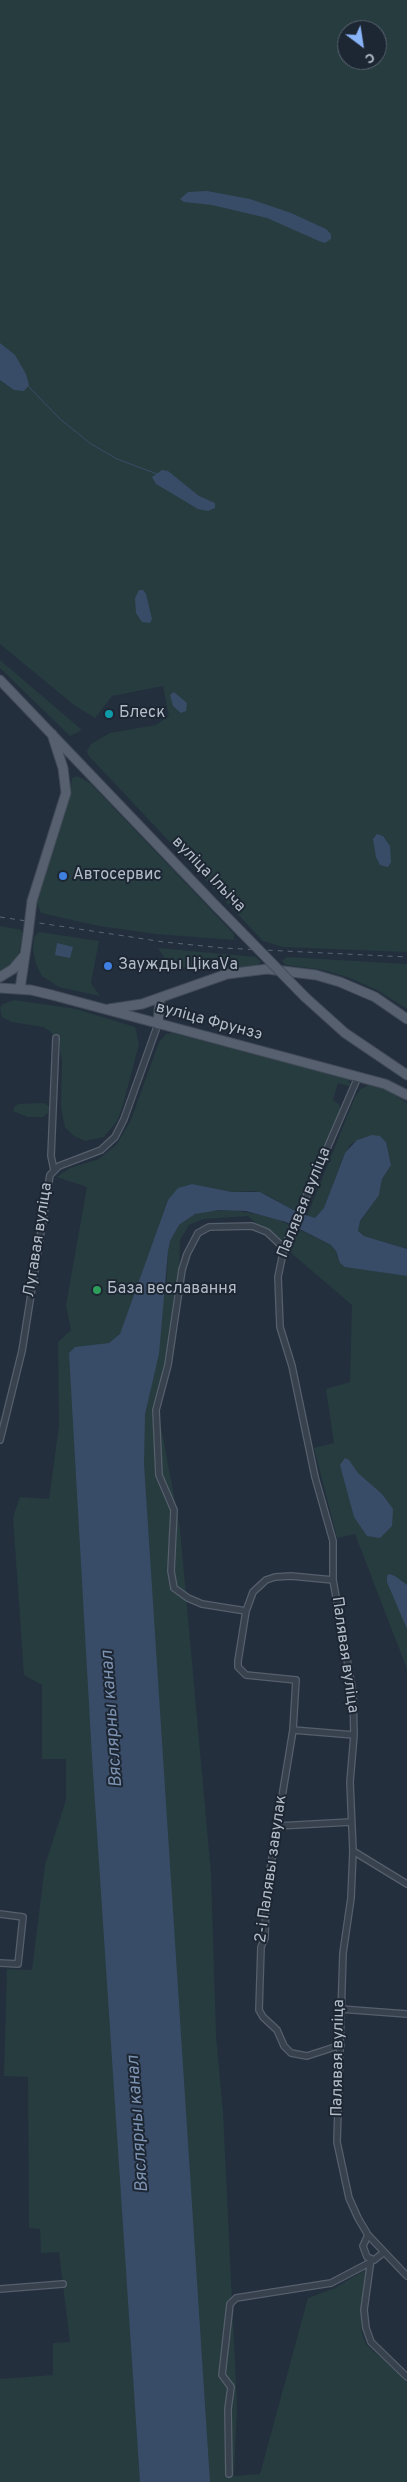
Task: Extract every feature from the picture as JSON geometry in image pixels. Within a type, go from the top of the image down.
[{"type":"main road","name":"вуліца Ільіча","points":[[0,680],[305,998],[345,1033],[407,1075]]},
{"type":"main road","points":[[20,989],[32,901],[66,793],[63,768],[52,734]]},
{"type":"main road","points":[[0,977],[18,964],[26,952]]},
{"type":"main road","points":[[104,1009],[142,1004],[242,971],[267,969],[316,975],[360,989],[407,1019]]},
{"type":"main road","name":"вуліца Фрунзэ","points":[[0,988],[40,992],[385,1084],[407,1095]]},
{"type":"main road","points":[[158,1024],[160,998]]},
{"type":"street","name":"Лугавая вуліца","points":[[0,1440],[22,1351],[48,1181],[54,1170],[96,1153],[115,1137],[124,1119],[158,1024]]},
{"type":"street","points":[[54,1170],[51,1156],[56,1038]]},
{"type":"street","name":"Палявая вуліца","points":[[358,1077],[284,1248],[278,1277],[280,1327],[294,1375],[315,1477],[333,1541],[333,1580],[353,1693],[354,1735],[350,1782],[353,1851],[352,1898],[342,1953],[340,2009],[342,2045],[337,2142],[349,2198],[368,2235],[383,2253],[407,2276]]},
{"type":"street","points":[[284,1248],[267,1232],[252,1226],[209,1227],[198,1232],[189,1249],[182,1270],[168,1365],[156,1410],[159,1475],[174,1510],[171,1570],[174,1588],[188,1598],[202,1604],[246,1611],[252,1592],[266,1580],[275,1576],[333,1580]]},
{"type":"street","name":"2-і Палявы завулак","points":[[246,1611],[238,1662],[240,1670],[246,1675],[296,1680],[293,1730],[266,1894],[265,1938],[261,1947],[260,2010],[263,2017],[276,2030],[284,2046],[291,2053],[307,2056],[342,2045]]},
{"type":"street","points":[[293,1730],[354,1735]]},
{"type":"street","points":[[278,1826],[351,1822]]},
{"type":"street","points":[[353,1851],[407,1884]]},
{"type":"street","points":[[0,1914],[23,1917],[18,1964],[0,1963]]},
{"type":"street","points":[[340,2009],[407,2014]]},
{"type":"street","points":[[368,2235],[363,2246],[370,2261],[364,2310],[366,2328],[371,2342],[407,2377]]},
{"type":"street","points":[[229,2474],[228,2409],[231,2387],[222,2375],[230,2304],[236,2298],[330,2283],[383,2253]]},
{"type":"street","points":[[0,2289],[63,2284]]},
{"type":"green space","points":[[0,0],[407,0],[407,952],[283,947],[263,941],[88,755],[87,751],[91,744],[110,733],[156,725],[169,716],[163,686],[112,696],[95,718],[74,705],[0,644]]},
{"type":"green space","points":[[0,660],[82,730],[70,736],[0,668]]},
{"type":"green space","points":[[77,776],[90,783],[234,934],[234,940],[156,934],[99,926],[41,913],[36,901],[70,793],[72,778]]},
{"type":"green space","points":[[0,926],[21,930],[23,935],[18,958],[0,972]]},
{"type":"green space","points":[[39,932],[99,941],[91,983],[100,996],[59,987],[42,976],[36,964],[33,950],[34,937]]},
{"type":"green space","points":[[158,948],[256,957],[261,962],[257,965],[221,969],[170,967]]},
{"type":"green space","points":[[287,957],[407,964],[407,1009],[377,990],[350,978],[324,970],[286,965],[282,961]]},
{"type":"green space","points":[[14,1000],[76,1009],[135,1027],[139,1044],[123,1105],[117,1121],[104,1137],[85,1141],[74,1136],[65,1127],[61,1107],[62,1061],[59,1043],[50,1031],[43,1027],[12,1022],[2,1017],[0,1008],[3,1004]]},
{"type":"green space","points":[[172,1033],[348,1079],[350,1085],[338,1083],[333,1100],[339,1104],[341,1110],[299,1213],[265,1194],[255,1191],[232,1192],[192,1184],[168,1200],[122,1331],[166,1294],[168,1251],[170,1241],[179,1225],[195,1214],[207,1211],[232,1210],[273,1217],[331,1245],[336,1251],[337,1257],[371,1270],[407,1276],[407,1669],[355,1534],[337,1538],[314,1448],[334,1443],[326,1389],[350,1382],[352,1305],[248,1216],[204,1219],[189,1225],[180,1240],[178,1312],[158,1410],[180,1529],[211,1874],[216,2036],[223,2112],[237,2406],[234,2476],[260,2474],[308,2298],[335,2288],[365,2270],[361,2330],[366,2344],[407,2382],[407,2482],[0,2482],[0,2379],[53,2375],[53,2343],[70,2342],[59,2252],[41,2253],[40,2229],[29,2228],[28,2077],[4,2076],[7,1969],[32,1970],[45,1865],[66,1800],[66,1759],[42,1759],[42,1685],[24,1675],[13,1517],[20,1497],[49,1499],[59,1426],[58,1342],[71,1330],[66,1305],[87,1187],[57,1177],[70,1168],[99,1159],[117,1144],[131,1120],[159,1042],[166,1034]]},
{"type":"green space","points":[[369,1085],[386,1089],[407,1103],[407,1249],[364,1236],[358,1231],[359,1223],[379,1195],[382,1179],[391,1165],[386,1142],[380,1136],[361,1138],[350,1145],[343,1157],[323,1212],[315,1218],[307,1216],[355,1097],[361,1089]]},
{"type":"green space","points":[[44,1103],[50,1107],[48,1113],[43,1117],[28,1117],[13,1111],[18,1104]]},
{"type":"water","points":[[207,191],[250,199],[291,213],[326,229],[331,234],[331,239],[325,243],[267,218],[212,205],[184,202],[180,199],[188,192]]},
{"type":"water","points":[[0,343],[15,355],[26,374],[29,385],[24,391],[14,390],[0,380]]},
{"type":"water","points":[[162,470],[168,471],[199,496],[215,503],[215,508],[208,511],[198,509],[156,484],[152,477]]},
{"type":"water","points":[[139,590],[143,590],[146,594],[152,619],[150,623],[142,622],[136,613],[135,598]]},
{"type":"water","points":[[174,692],[187,703],[186,711],[181,713],[173,706],[170,695]]},
{"type":"water","points":[[377,834],[383,836],[390,846],[391,862],[388,867],[380,865],[376,857],[373,839]]},
{"type":"water","points":[[57,943],[73,947],[70,958],[55,955]]},
{"type":"water","name":"Вяслярны канал","points":[[372,1135],[380,1136],[386,1142],[391,1165],[382,1179],[379,1195],[360,1221],[358,1231],[364,1236],[407,1249],[407,1276],[345,1267],[340,1263],[336,1251],[331,1245],[286,1222],[246,1211],[219,1210],[195,1214],[179,1225],[170,1241],[168,1251],[159,1354],[145,1414],[144,1464],[210,2482],[140,2482],[92,1757],[69,1353],[75,1347],[109,1343],[120,1334],[168,1200],[178,1188],[192,1184],[232,1192],[260,1192],[299,1213],[315,1218],[324,1208],[345,1153],[357,1140]]},
{"type":"water","points":[[345,1458],[349,1460],[358,1473],[382,1494],[393,1509],[392,1526],[380,1538],[367,1536],[354,1517],[340,1465]]},
{"type":"water","points":[[389,1574],[407,1585],[407,1629],[387,1582]]},
{"type":"waterway","points":[[28,386],[60,419],[91,444],[117,459],[157,474]]},
{"type":"railway","points":[[0,917],[164,942],[223,948],[407,957]]},
{"type":"place","name":"Блеск","points":[[109,714]]},
{"type":"place","name":"Автосервис","points":[[63,876]]},
{"type":"place","name":"Заужды ЦікаVа","points":[[108,966]]},
{"type":"place","name":"База веславання","points":[[97,1290]]}]
